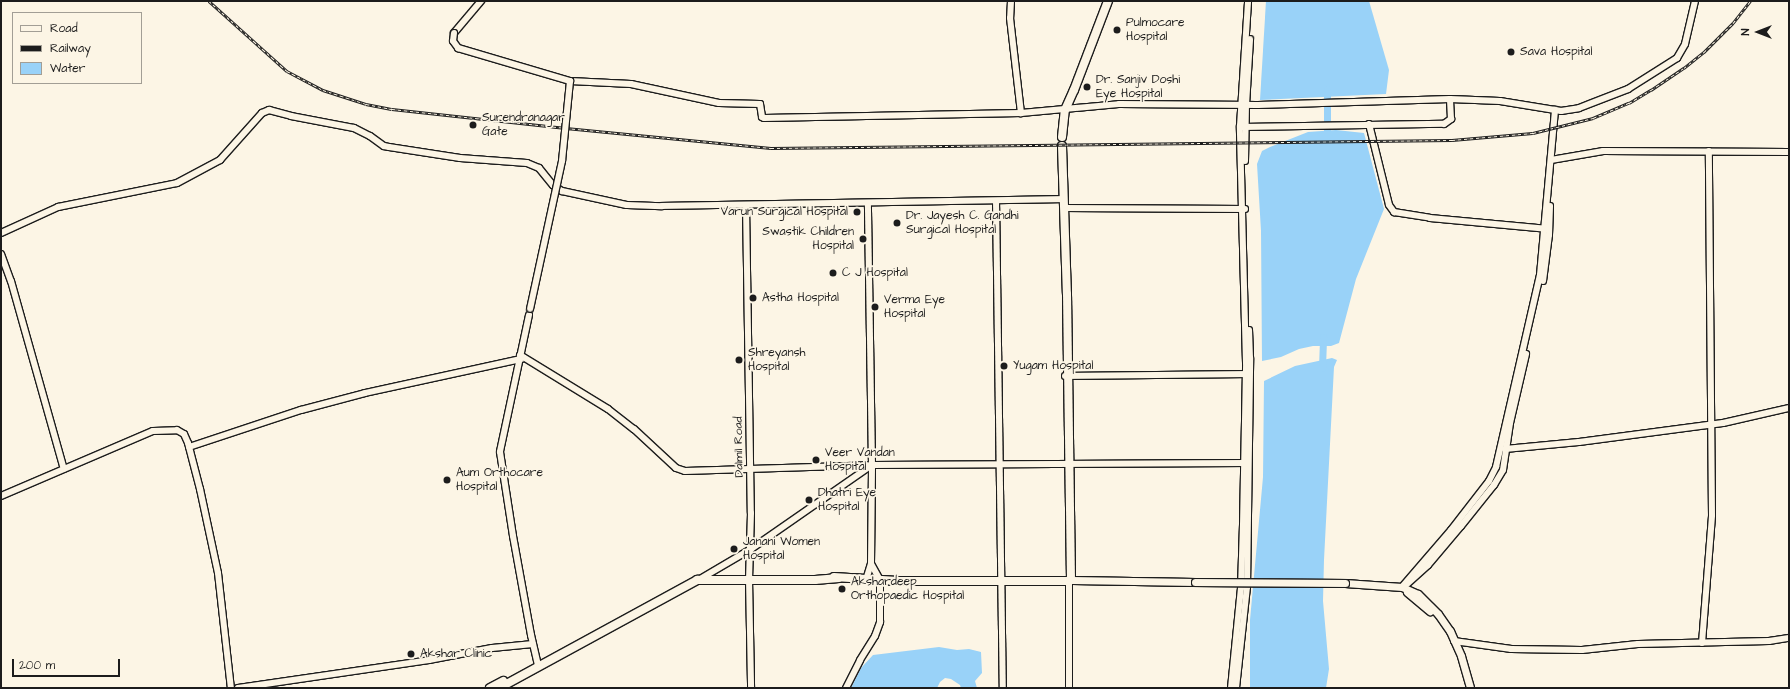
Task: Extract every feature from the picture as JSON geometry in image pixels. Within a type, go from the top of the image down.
[{"type":"highway","points":[[1062,137],[1065,110],[1070,88],[1104,1]]},
{"type":"highway","points":[[1068,101],[1074,90],[1108,1]]},
{"type":"highway","points":[[499,688],[538,665],[700,579],[839,578],[893,580],[899,577],[908,579],[1069,579],[1067,376],[1063,236],[1065,229],[1062,146]]},
{"type":"highway","points":[[490,688],[538,665]]},
{"type":"main road","points":[[1069,579],[1345,583],[1402,587],[1418,594],[1438,614],[1461,656],[1470,688]]},
{"type":"main road","points":[[1402,587],[1428,609],[1443,627],[1457,657],[1466,688]]},
{"type":"street","points":[[481,1],[454,33],[453,41],[458,48],[570,81],[631,84],[712,102],[760,104],[762,117],[764,118],[1021,113],[1119,104],[1258,105],[1450,99],[1500,101],[1555,110],[1579,108],[1628,90],[1677,58],[1685,44],[1695,1]]},
{"type":"street","points":[[1011,1],[1010,18],[1021,113]]},
{"type":"street","points":[[1236,688],[1247,587],[1247,374],[1243,127],[1249,19],[1248,1]]},
{"type":"street","points":[[1249,19],[1253,1]]},
{"type":"street","points":[[538,665],[501,459],[502,445],[520,358],[529,323],[529,312],[562,161],[570,81]]},
{"type":"street","points":[[1243,127],[1444,124],[1451,119],[1450,99]]},
{"type":"street","points":[[1,233],[58,207],[177,183],[220,160],[262,113],[269,110],[291,116],[354,128],[370,136],[384,146],[460,158],[527,163],[539,168],[553,184],[562,191],[584,197],[627,205],[746,205],[996,201],[1244,209]]},
{"type":"street","points":[[1402,587],[1434,552],[1489,481],[1504,449],[1506,421],[1537,287],[1547,229],[1555,110]]},
{"type":"street","points":[[1370,124],[1388,205],[1394,212],[1432,218],[1547,229]]},
{"type":"street","points":[[1551,160],[1603,151],[1789,152]]},
{"type":"street","points":[[1702,643],[1712,515],[1710,425],[1709,151]]},
{"type":"street","points":[[996,201],[1003,688]]},
{"type":"street","points":[[866,580],[871,564],[872,465],[868,203]]},
{"type":"street","name":"Dalmil Road","points":[[746,205],[752,579],[751,688]]},
{"type":"street","points":[[1,254],[11,281],[64,468]]},
{"type":"street","points":[[189,447],[307,408],[365,393],[520,358],[608,409],[634,429],[676,468],[685,470],[872,465],[1246,463]]},
{"type":"street","points":[[1067,376],[1247,374]]},
{"type":"street","points":[[1504,449],[1710,425],[1789,408]]},
{"type":"street","points":[[1,495],[153,432],[177,430],[184,434],[189,447],[218,573],[231,688]]},
{"type":"street","points":[[1231,688],[1241,588],[1246,463]]},
{"type":"street","points":[[700,579],[751,549],[872,465]]},
{"type":"street","points":[[846,688],[878,630],[880,613],[880,580],[871,564]]},
{"type":"street","points":[[1069,579],[1069,688]]},
{"type":"street","points":[[1454,641],[1511,650],[1593,650],[1638,644],[1769,641],[1789,638]]},
{"type":"street","points":[[238,688],[429,660],[533,642]]},
{"type":"water","points":[[1266,1],[1369,1],[1389,70],[1386,94],[1260,100]]},
{"type":"water","points":[[1336,130],[1364,133],[1384,209],[1356,279],[1339,343],[1331,346],[1313,346],[1299,349],[1281,357],[1262,361],[1261,231],[1257,164],[1262,151],[1270,147],[1308,132]]},
{"type":"water","points":[[1332,358],[1337,360],[1334,367],[1324,560],[1323,601],[1329,669],[1326,688],[1250,688],[1250,620],[1263,477],[1264,381],[1295,366]]},
{"type":"water","points":[[939,647],[957,650],[969,649],[981,652],[982,673],[975,681],[977,688],[961,688],[960,685],[951,679],[945,678],[940,682],[937,688],[851,688],[861,668],[873,655]]},
{"type":"waterway","points":[[1327,89],[1327,140]]},
{"type":"waterway","points":[[1322,368],[1323,337]]},
{"type":"railway","points":[[209,1],[287,71],[323,90],[366,104],[392,109],[566,128],[771,148],[1452,140],[1533,133],[1593,118],[1629,103],[1651,90],[1684,68],[1704,52],[1733,23],[1750,1]]},
{"type":"place","name":"Pulmocare Hospital","points":[[1117,30]]},
{"type":"place","name":"Sava Hospital","points":[[1511,52]]},
{"type":"place","name":"Dr. Sanjiv Doshi Eye Hospital","points":[[1087,87]]},
{"type":"place","name":"Surendranagar Gate","points":[[473,125]]},
{"type":"place","name":"Varun Surgical Hospital","points":[[857,212]]},
{"type":"place","name":"Dr. Jayesh C. Gandhi Surgical Hospital","points":[[897,223]]},
{"type":"place","name":"Swastik Children Hospital","points":[[863,239]]},
{"type":"place","name":"C J Hospital","points":[[833,273]]},
{"type":"place","name":"Astha Hospital","points":[[753,298]]},
{"type":"place","name":"Verma Eye Hospital","points":[[875,307]]},
{"type":"place","name":"Shreyansh Hospital","points":[[739,360]]},
{"type":"place","name":"Yugam Hospital","points":[[1004,366]]},
{"type":"place","name":"Veer Vandan Hospital","points":[[816,460]]},
{"type":"place","name":"Aum Orthocare Hospital","points":[[447,480]]},
{"type":"place","name":"Dhatri Eye Hospital","points":[[809,500]]},
{"type":"place","name":"Janani Women Hospital","points":[[734,549]]},
{"type":"place","name":"Akshardeep Orthopaedic Hospital","points":[[842,589]]},
{"type":"place","name":"Akshar Clinic","points":[[411,654]]}]
